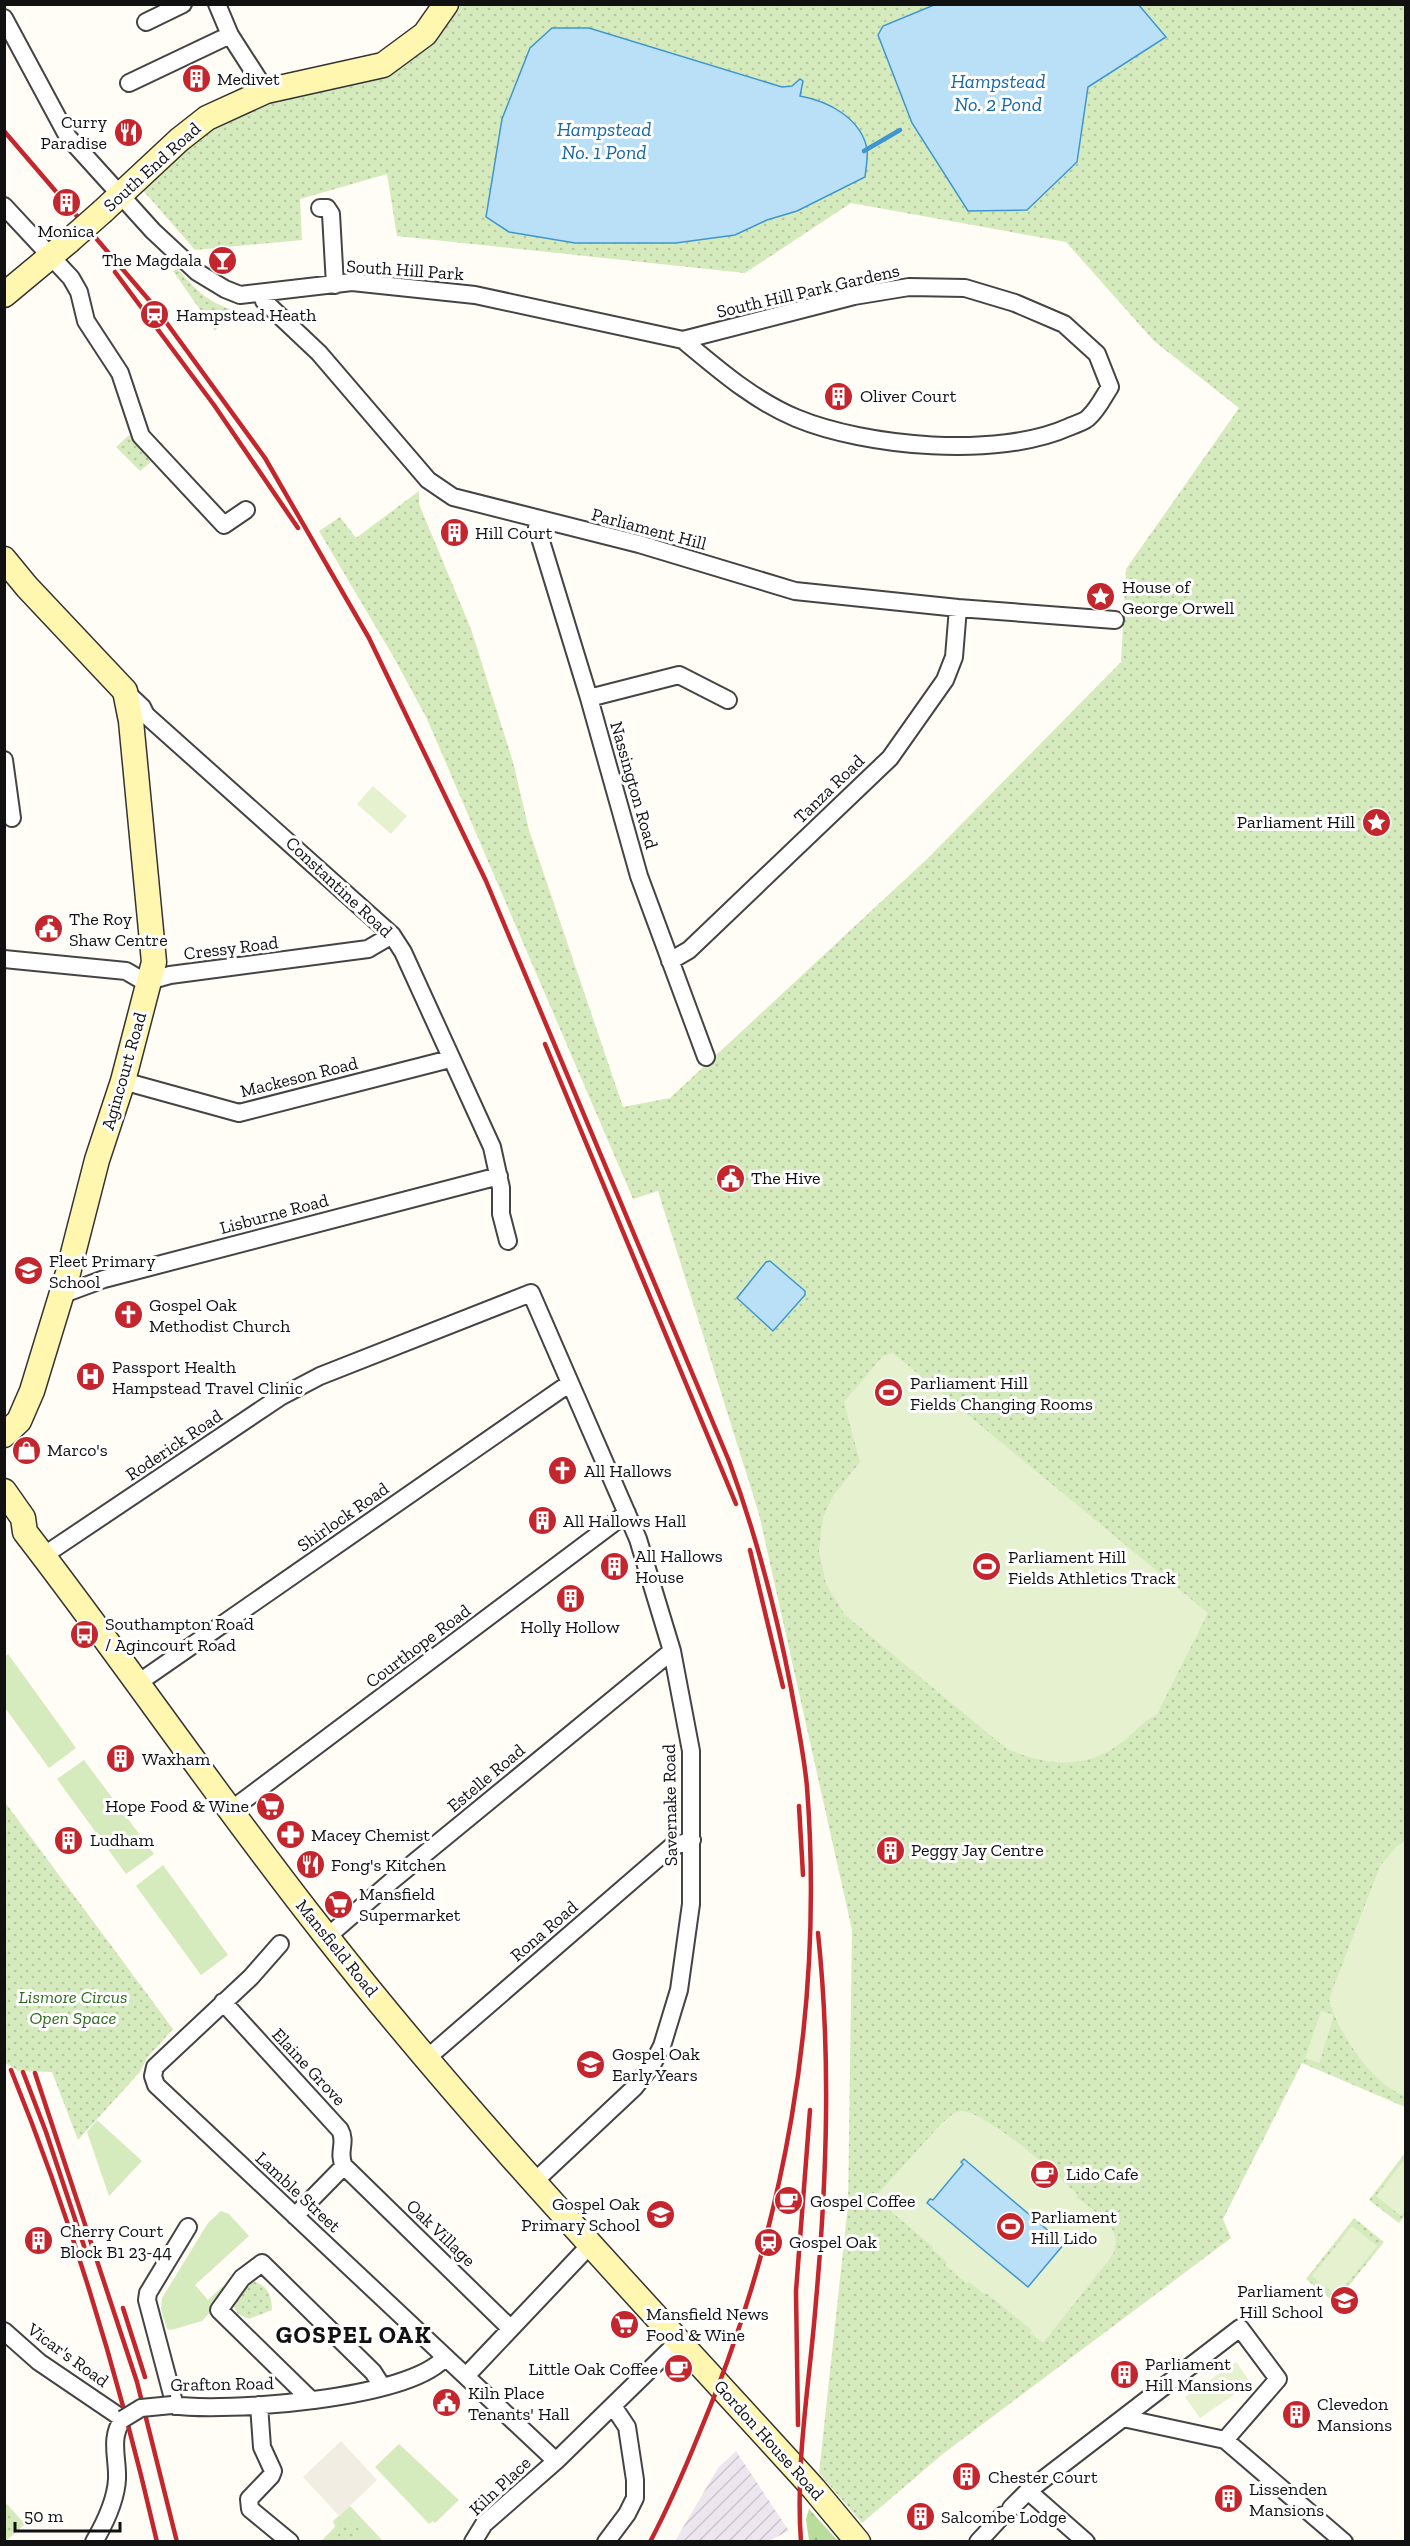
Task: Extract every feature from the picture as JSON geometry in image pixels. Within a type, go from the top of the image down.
[{"type":"main road","name":"South End Road","points":[[4,295],[122,195],[179,140],[207,118],[266,91],[382,65],[425,34],[444,8]]},
{"type":"main road","name":"Agincourt Road","points":[[4,559],[27,587],[125,691],[138,718],[154,962],[123,1080],[97,1160],[61,1295],[27,1405],[19,1420],[5,1433]]},
{"type":"main road","name":"Mansfield Road","points":[[4,1491],[23,1518],[15,1527],[43,1556],[327,1937],[426,2059],[534,2182],[680,2340]]},
{"type":"main road","name":"Gordon House Road","points":[[680,2340],[858,2541]]},
{"type":"street","points":[[146,22],[183,4]]},
{"type":"street","points":[[217,4],[230,35],[266,91]]},
{"type":"street","name":"South Hill Park","points":[[4,18],[68,137],[153,231],[197,272],[225,289],[240,295],[262,294],[352,282],[475,295],[683,340]]},
{"type":"street","points":[[129,82],[230,35]]},
{"type":"street","points":[[320,208],[327,208],[331,214],[334,285]]},
{"type":"street","points":[[6,210],[60,249],[79,292],[86,321],[120,373],[141,436],[224,525],[246,510]]},
{"type":"street","name":"South Hill Park Gardens","points":[[909,287],[965,288],[1015,303],[1064,324],[1097,354],[1110,387],[1089,418],[1051,435],[994,443],[915,444],[847,435],[794,417],[733,383],[683,340],[854,296],[909,287]]},
{"type":"street","name":"Parliament Hill","points":[[262,294],[264,301],[319,353],[434,486],[464,501],[639,544],[795,591],[958,608],[1115,620]]},
{"type":"street","name":"Nassington Road","points":[[538,520],[537,528],[590,698],[639,876],[706,1057]]},
{"type":"street","name":"Tanza Road","points":[[670,961],[689,950],[890,758],[945,680],[954,657],[958,608]]},
{"type":"street","points":[[590,698],[679,675],[728,699]]},
{"type":"street","name":"Constantine Road","points":[[138,718],[392,935],[403,952],[492,1148],[499,1176],[501,1214],[508,1241]]},
{"type":"street","points":[[4,760],[12,818]]},
{"type":"street","name":"Cressy Road","points":[[150,982],[170,975],[368,949],[392,935]]},
{"type":"street","points":[[4,959],[126,970],[138,980],[150,982]]},
{"type":"street","name":"Mackeson Road","points":[[123,1080],[239,1113],[450,1059]]},
{"type":"street","name":"Lisburne Road","points":[[61,1295],[104,1279],[499,1176]]},
{"type":"street","name":"Savernake Road","points":[[531,1293],[627,1513],[650,1573],[672,1651],[691,1751],[692,1840],[691,1904],[685,1954],[679,1990],[662,2046],[652,2065],[634,2088],[534,2182]]},
{"type":"street","name":"Roderick Road","points":[[43,1556],[320,1376],[531,1293]]},
{"type":"street","name":"Shirlock Road","points":[[138,1683],[570,1383]]},
{"type":"street","name":"Courthope Road","points":[[231,1810],[627,1513]]},
{"type":"street","name":"Estelle Road","points":[[327,1937],[672,1651]]},
{"type":"street","name":"Rona Road","points":[[426,2059],[671,1847],[692,1840]]},
{"type":"street","name":"Lamble Street","points":[[280,1944],[258,1970],[155,2067],[153,2076],[156,2085],[556,2461]]},
{"type":"street","name":"Elaine Grove","points":[[223,2002],[340,2130],[344,2136],[340,2159],[344,2166]]},
{"type":"street","points":[[295,2216],[344,2166]]},
{"type":"street","name":"Oak Village","points":[[344,2166],[510,2328]]},
{"type":"street","points":[[173,2406],[147,2300],[148,2292],[188,2227]]},
{"type":"street","points":[[466,2376],[591,2244]]},
{"type":"street","points":[[311,2400],[219,2310],[242,2278],[262,2263],[374,2372],[382,2386]]},
{"type":"street","points":[[978,2541],[1028,2491],[1240,2328],[1278,2379],[1225,2440]]},
{"type":"street","points":[[556,2461],[680,2340]]},
{"type":"street","name":"Vicar's Road","points":[[8,2342],[109,2409],[120,2424]]},
{"type":"street","name":"Grafton Road","points":[[120,2424],[141,2408],[259,2405],[311,2400],[382,2386],[425,2372],[445,2356]]},
{"type":"street","points":[[259,2405],[262,2448],[273,2471],[249,2499],[250,2509],[290,2541]]},
{"type":"street","points":[[606,2541],[627,2514],[635,2498],[635,2480],[627,2427],[613,2406]]},
{"type":"street","points":[[1123,2418],[1225,2440],[1344,2541]]},
{"type":"street","points":[[96,2541],[116,2488],[114,2445],[120,2424]]},
{"type":"street","name":"Kiln Place","points":[[472,2541],[484,2524],[556,2461]]},
{"type":"street","points":[[1028,2491],[1086,2541]]},
{"type":"shaded area","points":[[341,2441],[377,2480],[339,2516],[303,2477]]},
{"type":"shaded area","points":[[736,2451],[789,2531],[768,2541],[675,2541],[718,2468]]},
{"type":"green space","name":"Hampstead Heath","points":[[459,5],[1405,5],[1405,2107],[1302,2063],[1223,2219],[1231,2238],[944,2453],[862,2523],[819,2473],[848,2205],[852,1930],[759,1514],[658,1191],[633,1199],[427,719],[393,656],[319,531],[340,517],[356,538],[419,491],[419,504],[471,629],[513,762],[529,830],[623,1107],[670,1098],[927,859],[1121,662],[1126,569],[1239,408],[1154,341],[1066,242],[851,203],[745,273],[397,236],[387,174],[300,199],[302,240],[195,250],[141,188],[212,125],[438,33]]},
{"type":"green space","points":[[177,268],[200,293],[230,309],[215,331],[173,271]]},
{"type":"green space","points":[[129,435],[151,462],[140,471],[116,447]]},
{"type":"green space","points":[[373,786],[407,816],[391,834],[357,804]]},
{"type":"green space","name":"Parliament Hill Fields Athletics Track","points":[[893,1353],[1208,1613],[1157,1714],[1107,1752],[1079,1761],[1051,1762],[1007,1749],[845,1615],[826,1584],[819,1551],[823,1517],[833,1496],[860,1462],[844,1402],[883,1356]]},
{"type":"green space","points":[[8,1654],[76,1748],[49,1768],[5,1708],[5,1657]]},
{"type":"green space","points":[[84,1760],[154,1854],[126,1874],[57,1779]]},
{"type":"green space","name":"Lismore Circus Open Space","points":[[4,1801],[173,2029],[147,2058],[140,2072],[78,2140],[52,2072],[19,2071],[5,2063]]},
{"type":"green space","points":[[1405,1841],[1405,2096],[1381,2081],[1358,2056],[1340,2027],[1329,1999],[1380,1866],[1397,1846]]},
{"type":"green space","points":[[163,1865],[228,1955],[201,1975],[136,1886]]},
{"type":"green space","points":[[1321,2011],[1334,2015],[1319,2063],[1305,2058]]},
{"type":"green space","name":"Parliament Hill Lido","points":[[961,2111],[988,2122],[1038,2159],[1078,2195],[1076,2197],[1100,2215],[1112,2229],[1116,2246],[1112,2256],[1043,2343],[1030,2333],[1032,2330],[986,2293],[984,2294],[969,2282],[967,2284],[945,2265],[947,2262],[932,2249],[933,2247],[888,2209],[885,2211],[873,2199],[941,2124],[954,2113]]},
{"type":"green space","points":[[97,2120],[142,2161],[109,2196],[87,2132]]},
{"type":"green space","points":[[1405,2153],[1405,2215],[1399,2223],[1369,2200]]},
{"type":"green space","points":[[1405,2159],[1405,2210],[1401,2216],[1376,2196]]},
{"type":"green space","points":[[221,2211],[229,2214],[249,2236],[195,2285],[208,2300],[223,2286],[228,2293],[202,2321],[171,2330],[167,2329],[161,2309],[162,2298],[208,2223]]},
{"type":"green space","points":[[1354,2218],[1384,2242],[1335,2303],[1306,2279]]},
{"type":"green space","points":[[1352,2226],[1377,2246],[1337,2296],[1312,2276]]},
{"type":"green space","points":[[252,2281],[268,2291],[272,2310],[249,2319],[238,2314],[232,2303],[243,2284]]},
{"type":"green space","points":[[1236,2362],[1251,2383],[1200,2418],[1185,2397]]},
{"type":"green space","points":[[399,2444],[459,2500],[435,2523],[433,2521],[429,2524],[375,2467]]},
{"type":"green space","points":[[4,2501],[25,2524],[5,2542],[4,2541]]},
{"type":"green space","points":[[350,2506],[383,2541],[320,2542],[335,2527],[333,2521]]},
{"type":"green space","points":[[809,2509],[838,2541],[809,2541],[806,2519]]},
{"type":"green space","points":[[347,2522],[364,2531],[358,2541],[337,2541],[340,2523]]},
{"type":"water","name":"Hampstead No. 2 Pond","points":[[1138,4],[1166,37],[1088,87],[1077,162],[1027,210],[968,211],[912,123],[878,35],[883,26],[934,5]]},
{"type":"water","name":"Hampstead No. 1 Pond","points":[[552,28],[589,28],[782,87],[792,86],[800,79],[803,81],[800,96],[832,107],[851,120],[858,128],[867,149],[865,177],[797,211],[767,220],[735,235],[676,243],[575,243],[509,232],[486,217],[502,119],[530,48]]},
{"type":"water","points":[[770,1261],[805,1291],[805,1295],[773,1331],[737,1298],[766,1262]]},
{"type":"water","points":[[964,2159],[1064,2244],[1028,2287],[927,2203],[930,2199],[933,2200],[963,2164],[961,2162]]},
{"type":"waterway","points":[[864,151],[900,130]]},
{"type":"railway","points":[[4,131],[155,307],[265,458],[369,638],[486,881],[729,1461],[764,1573],[791,1688],[807,1787],[811,1870],[809,1953],[803,2035],[792,2117],[755,2278],[729,2357],[699,2434],[650,2542]]},
{"type":"railway","points":[[115,272],[214,405],[298,528]]},
{"type":"railway","points":[[545,1044],[736,1504]]},
{"type":"railway","points":[[750,1550],[783,1687]]},
{"type":"railway","points":[[799,1806],[803,1875]]},
{"type":"railway","points":[[801,2542],[800,2482],[820,2255],[825,2163],[825,2025],[818,1933]]},
{"type":"railway","points":[[11,2070],[75,2244],[111,2362],[157,2542]]},
{"type":"railway","points":[[23,2072],[46,2132],[86,2252]]},
{"type":"railway","points":[[35,2073],[137,2382],[177,2542]]},
{"type":"railway","points":[[798,2425],[796,2291],[810,2110]]},
{"type":"railway","points":[[123,2308],[145,2377]]},
{"type":"place","name":"Medivet","points":[[196,79]]},
{"type":"place","name":"Curry Paradise","points":[[128,132]]},
{"type":"place","name":"Monica","points":[[66,202]]},
{"type":"place","name":"The Magdala","points":[[223,260]]},
{"type":"place","name":"Hampstead Heath","points":[[155,315]]},
{"type":"place","name":"Oliver Court","points":[[839,396]]},
{"type":"place","name":"Hill Court","points":[[454,533]]},
{"type":"place","name":"House of George Orwell","points":[[1101,597]]},
{"type":"place","name":"Parliament Hill","points":[[1376,822]]},
{"type":"place","name":"The Roy Shaw Centre","points":[[48,929]]},
{"type":"place","name":"The Hive","points":[[730,1178]]},
{"type":"place","name":"Fleet Primary School","points":[[28,1271]]},
{"type":"place","name":"Gospel Oak Methodist Church","points":[[128,1315]]},
{"type":"place","name":"Passport Health Hampstead Travel Clinic","points":[[91,1377]]},
{"type":"place","name":"Parliament Hill Fields Changing Rooms","points":[[889,1393]]},
{"type":"place","name":"Marco's","points":[[26,1450]]},
{"type":"place","name":"All Hallows","points":[[563,1471]]},
{"type":"place","name":"All Hallows Hall","points":[[542,1521]]},
{"type":"place","name":"All Hallows House","points":[[614,1566]]},
{"type":"place","name":"Parliament Hill Fields Athletics Track","points":[[987,1567]]},
{"type":"place","name":"Holly Hollow","points":[[570,1598]]},
{"type":"place","name":"Southampton Road / Agincourt Road","points":[[84,1634]]},
{"type":"place","name":"Waxham","points":[[121,1759]]},
{"type":"place","name":"Hope Food & Wine","points":[[270,1806]]},
{"type":"place","name":"Macey Chemist","points":[[290,1835]]},
{"type":"place","name":"Ludham","points":[[69,1840]]},
{"type":"place","name":"Peggy Jay Centre","points":[[890,1850]]},
{"type":"place","name":"Fong's Kitchen","points":[[310,1865]]},
{"type":"place","name":"Mansfield Supermarket","points":[[338,1904]]},
{"type":"place","name":"Gospel Oak Early Years","points":[[591,2064]]},
{"type":"place","name":"Lido Cafe","points":[[1045,2174]]},
{"type":"place","name":"Gospel Coffee","points":[[789,2201]]},
{"type":"place","name":"Gospel Oak Primary School","points":[[661,2214]]},
{"type":"place","name":"Parliament Hill Lido","points":[[1010,2227]]},
{"type":"place","name":"Cherry Court Block B1 23-44","points":[[39,2241]]},
{"type":"place","name":"Gospel Oak","points":[[768,2242]]},
{"type":"place","name":"Parliament Hill School","points":[[1344,2301]]},
{"type":"place","name":"Mansfield News Food & Wine","points":[[625,2324]]},
{"type":"place","name":"Little Oak Coffee","points":[[679,2369]]},
{"type":"place","name":"Parliament Hill Mansions","points":[[1124,2374]]},
{"type":"place","name":"Kiln Place Tenants' Hall","points":[[447,2403]]},
{"type":"place","name":"Clevedon Mansions","points":[[1296,2414]]},
{"type":"place","name":"Chester Court","points":[[967,2477]]},
{"type":"place","name":"Lissenden Mansions","points":[[1228,2499]]},
{"type":"place","name":"Salcombe Lodge","points":[[920,2517]]},
{"type":"district","name":"GOSPEL OAK","points":[[354,2334]]}]
